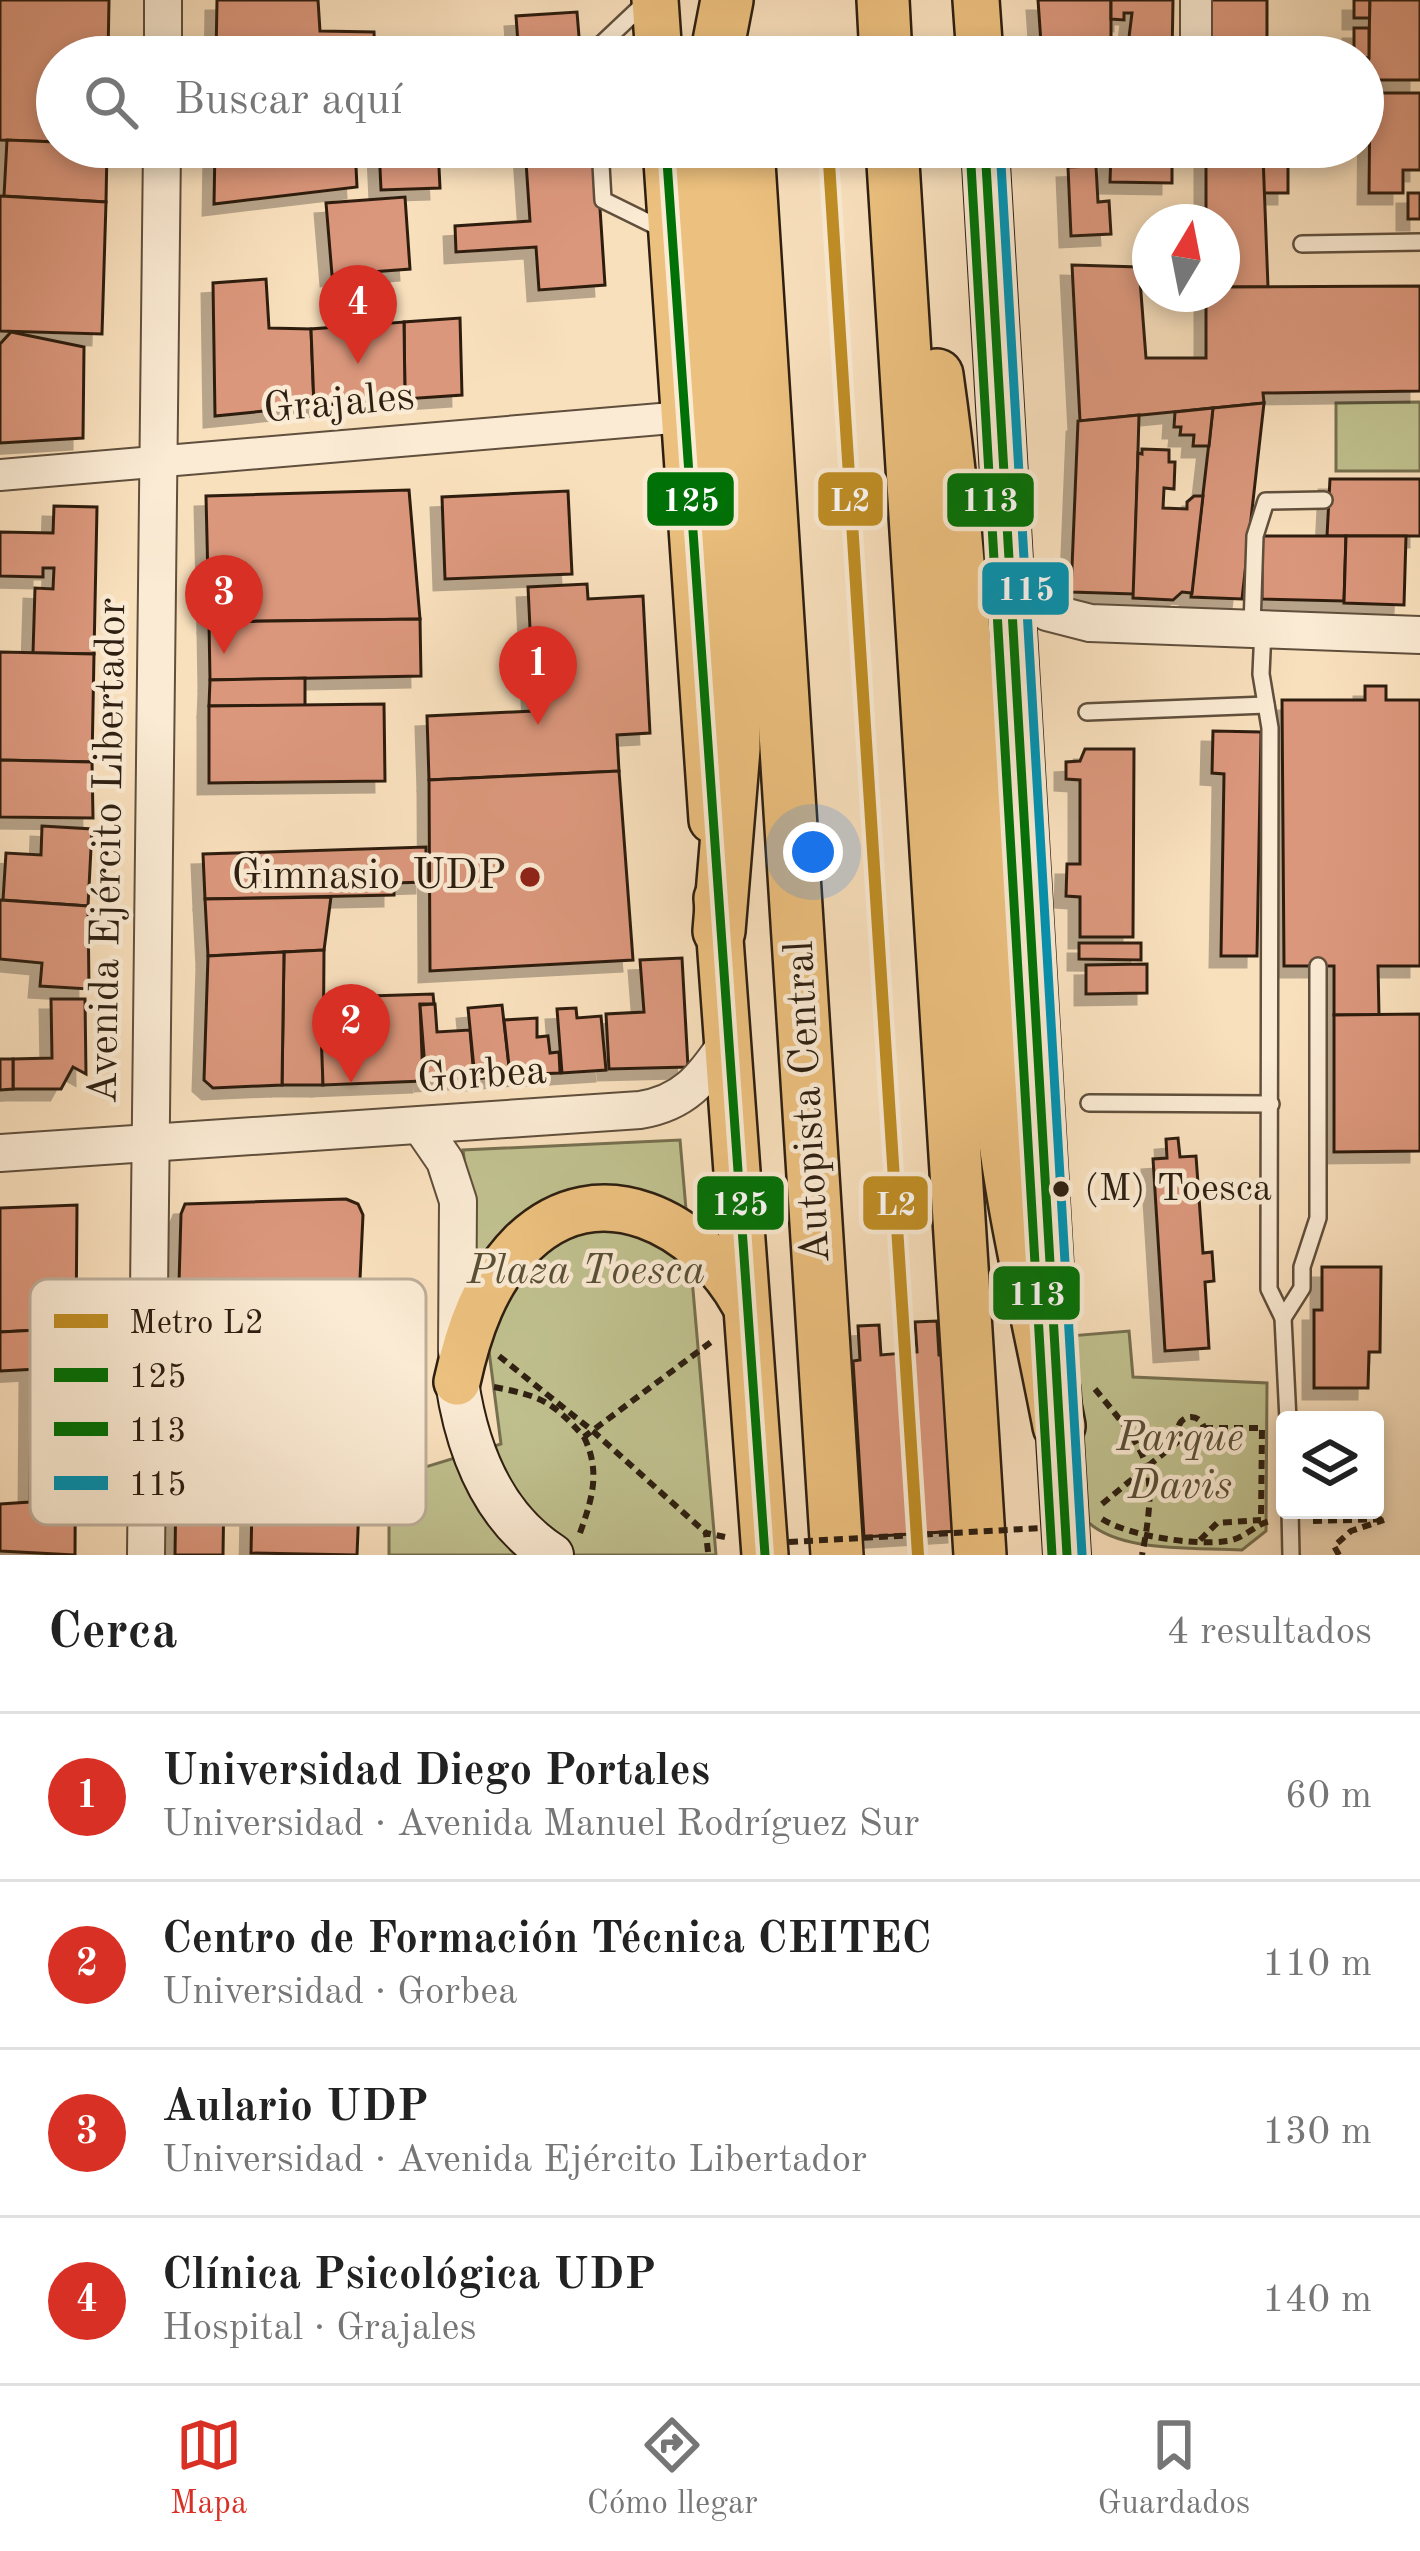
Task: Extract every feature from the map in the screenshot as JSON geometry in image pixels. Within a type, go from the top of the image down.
[{"type":"highway","points":[[720,36],[727,0]]},
{"type":"highway","points":[[739,0],[741,36]]},
{"type":"highway","points":[[883,0],[885,36]]},
{"type":"highway","points":[[710,168],[735,643],[734,749],[719,931]]},
{"type":"highway","name":"Autopista Central","points":[[748,168],[779,1547]]},
{"type":"highway","points":[[893,168],[938,377],[1004,1137],[1060,1426]]},
{"type":"highway","points":[[893,168],[980,1555]]},
{"type":"main road","points":[[651,0],[656,36]]},
{"type":"main road","points":[[976,0],[979,36]]},
{"type":"main road","points":[[667,168],[747,1317],[779,1547]]},
{"type":"main road","points":[[986,168],[1060,1426],[1055,1542]]},
{"type":"main road","points":[[566,1544],[517,1525],[481,1472],[469,1443],[476,1315],[506,1264],[538,1231],[578,1214],[634,1212],[671,1225],[710,1255],[747,1317]]},
{"type":"street","points":[[163,0],[163,36]]},
{"type":"street","points":[[1196,0],[1196,36]]},
{"type":"street","name":"Avenida Ejército Libertador","points":[[149,1279],[161,168]]},
{"type":"street","name":"Grajales","points":[[0,475],[684,417]]},
{"type":"street","points":[[1010,588],[1047,612],[1068,619],[1420,635]]},
{"type":"street","name":"Gorbea","points":[[0,1153],[658,1107],[690,1091],[728,1043]]},
{"type":"street","points":[[421,1126],[445,1161],[458,1201],[475,1384]]},
{"type":"street","name":"Avenida Ejército Libertador","points":[[146,1525],[146,1555]]},
{"type":"lane","points":[[611,36],[651,0]]},
{"type":"lane","points":[[601,168],[603,200],[672,234]]},
{"type":"lane","points":[[1302,244],[1420,242]]},
{"type":"lane","points":[[1287,1411],[1282,1318],[1269,1289],[1270,728],[1257,629],[1255,536],[1266,501],[1324,500]]},
{"type":"lane","points":[[1087,712],[1266,705]]},
{"type":"lane","points":[[1282,1318],[1302,1288],[1302,1267],[1318,1218],[1318,966]]},
{"type":"lane","points":[[1089,1103],[1270,1104]]},
{"type":"lane","points":[[1290,1519],[1291,1555]]},
{"type":"path","points":[[584,1438],[747,1317]]},
{"type":"path","points":[[494,1352],[594,1432],[706,1533],[779,1547],[911,1535],[1055,1542]]},
{"type":"path","points":[[1090,1383],[1148,1470],[1142,1555]]},
{"type":"path","points":[[475,1384],[536,1395],[564,1414],[584,1438],[595,1471],[595,1492],[566,1544]]},
{"type":"path","points":[[1180,1439],[1178,1426],[1187,1418],[1196,1418],[1204,1428]]},
{"type":"path","points":[[1180,1439],[1196,1442],[1204,1428]]},
{"type":"path","points":[[1204,1428],[1262,1428],[1262,1520]]},
{"type":"path","points":[[1100,1506],[1180,1439]]},
{"type":"path","points":[[1200,1540],[1216,1522],[1276,1518]]},
{"type":"path","points":[[1339,1555],[1334,1546],[1342,1538],[1388,1519],[1384,1519]]},
{"type":"path","points":[[1122,1531],[1229,1541],[1262,1520]]},
{"type":"path","points":[[706,1533],[708,1552]]},
{"type":"green space","points":[[1420,402],[1420,471],[1336,471],[1336,403]]},
{"type":"green space","name":"Plaza Toesca","points":[[680,1140],[716,1555],[389,1555],[389,1525],[426,1525],[426,1467],[501,1444],[463,1150]]},
{"type":"green space","name":"Parque Davis","points":[[1129,1331],[1133,1377],[1267,1383],[1266,1531],[1242,1550],[1136,1543],[1098,1530],[1084,1518],[1069,1336]]},
{"type":"building","points":[[0,0],[109,0],[108,36],[36,36],[36,141],[0,140]]},
{"type":"building","points":[[217,0],[318,0],[320,31],[374,32],[374,36],[216,36]]},
{"type":"building","points":[[1038,0],[1111,0],[1111,36],[1041,36]]},
{"type":"building","points":[[1111,0],[1173,0],[1172,36],[1129,36],[1132,13],[1124,13],[1124,20],[1111,19]]},
{"type":"building","points":[[1206,0],[1267,0],[1267,36],[1206,36]]},
{"type":"building","points":[[1354,0],[1370,0],[1370,18],[1354,18]]},
{"type":"building","points":[[1370,0],[1420,0],[1420,80],[1384,80],[1384,36],[1369,36]]},
{"type":"building","points":[[577,12],[579,36],[517,36],[516,16]]},
{"type":"building","points":[[1354,28],[1369,28],[1369,36],[1354,36]]},
{"type":"building","points":[[1384,93],[1420,93],[1420,170],[1403,170],[1403,193],[1369,193],[1369,168],[1384,168]]},
{"type":"building","points":[[7,140],[36,141],[36,168],[107,168],[106,202],[4,196]]},
{"type":"building","points":[[215,168],[356,168],[357,187],[214,204]]},
{"type":"building","points":[[380,168],[439,168],[440,188],[381,190]]},
{"type":"building","points":[[526,168],[597,168],[605,285],[539,290],[536,247],[456,252],[455,226],[530,221]]},
{"type":"building","points":[[1068,168],[1096,168],[1098,202],[1109,201],[1111,234],[1071,236]]},
{"type":"building","points":[[1110,168],[1172,168],[1172,183],[1110,182]]},
{"type":"building","points":[[1206,168],[1263,168],[1268,287],[1240,287],[1240,204],[1206,204]]},
{"type":"building","points":[[1263,168],[1288,168],[1288,193],[1263,193]]},
{"type":"building","points":[[1408,193],[1420,193],[1420,219],[1408,219]]},
{"type":"building","points":[[0,196],[106,202],[102,334],[0,331]]},
{"type":"building","points":[[405,197],[410,269],[332,275],[326,203]]},
{"type":"building","points":[[1072,265],[1132,267],[1132,312],[1142,312],[1146,358],[1206,358],[1206,312],[1240,312],[1240,287],[1420,286],[1420,391],[1263,393],[1264,403],[1080,421]]},
{"type":"building","points":[[266,279],[269,328],[311,329],[314,406],[215,416],[213,283]]},
{"type":"building","points":[[460,318],[462,395],[405,399],[404,322]]},
{"type":"building","points":[[404,322],[405,399],[314,406],[311,329]]},
{"type":"building","points":[[11,332],[84,347],[83,438],[0,443],[0,344]]},
{"type":"building","points":[[1264,403],[1242,599],[1191,597],[1213,408]]},
{"type":"building","points":[[1213,408],[1209,446],[1193,446],[1194,435],[1180,435],[1181,427],[1174,427],[1175,412]]},
{"type":"building","points":[[1139,415],[1134,594],[1071,592],[1078,421]]},
{"type":"building","points":[[1169,450],[1169,462],[1175,462],[1174,489],[1164,488],[1163,508],[1187,509],[1194,496],[1203,496],[1192,593],[1182,592],[1173,600],[1133,598],[1138,453]]},
{"type":"building","points":[[1330,479],[1420,479],[1420,536],[1327,536]]},
{"type":"building","points":[[409,490],[420,619],[209,622],[206,496]]},
{"type":"building","points":[[568,491],[572,574],[445,579],[442,497]]},
{"type":"building","points":[[54,506],[97,507],[94,654],[33,653],[35,588],[53,589],[54,568],[43,568],[43,577],[0,576],[0,532],[53,533]]},
{"type":"building","points":[[1262,536],[1346,536],[1344,601],[1262,599]]},
{"type":"building","points":[[1346,536],[1406,536],[1404,605],[1344,603]]},
{"type":"building","points":[[587,584],[588,599],[643,596],[650,733],[617,735],[619,771],[429,780],[427,716],[534,711],[528,587]]},
{"type":"building","points":[[420,619],[421,676],[210,680],[209,622]]},
{"type":"building","points":[[0,652],[94,654],[92,762],[0,760]]},
{"type":"building","points":[[305,678],[305,706],[209,706],[210,680]]},
{"type":"building","points":[[1365,686],[1386,686],[1386,700],[1420,700],[1420,966],[1378,966],[1379,1015],[1334,1015],[1334,966],[1284,966],[1282,700],[1365,700]]},
{"type":"building","points":[[384,704],[385,781],[209,783],[209,706]]},
{"type":"building","points":[[1213,731],[1261,732],[1257,956],[1221,956],[1224,774],[1212,773]]},
{"type":"building","points":[[1085,749],[1134,749],[1133,937],[1080,937],[1080,897],[1066,896],[1067,864],[1080,864],[1080,780],[1066,779],[1066,762],[1080,761]]},
{"type":"building","points":[[0,760],[92,762],[93,818],[0,817]]},
{"type":"building","name":"Gimnasio UDP","points":[[619,771],[633,960],[430,971],[429,780]]},
{"type":"building","points":[[42,826],[92,829],[88,906],[3,900],[6,853],[41,855]]},
{"type":"building","points":[[426,847],[426,882],[394,883],[394,895],[205,899],[203,854]]},
{"type":"building","points":[[331,897],[324,950],[208,956],[205,899]]},
{"type":"building","points":[[0,900],[88,906],[89,989],[40,986],[42,963],[0,959]]},
{"type":"building","points":[[1079,943],[1141,943],[1141,960],[1079,959]]},
{"type":"building","points":[[324,950],[323,1085],[282,1085],[284,952]]},
{"type":"building","points":[[284,952],[282,1085],[213,1088],[204,1080],[208,956]]},
{"type":"building","points":[[682,958],[688,1067],[609,1069],[606,1014],[644,1012],[640,960]]},
{"type":"building","points":[[1147,964],[1147,993],[1086,994],[1086,965]]},
{"type":"building","points":[[433,994],[434,1004],[420,1004],[423,1081],[323,1085],[321,1031],[371,1029],[370,996]]},
{"type":"building","points":[[51,999],[85,999],[86,1074],[73,1067],[61,1089],[13,1089],[13,1059],[52,1058]]},
{"type":"building","points":[[435,1004],[437,1032],[470,1030],[474,1077],[426,1080],[420,1005]]},
{"type":"building","points":[[502,1005],[510,1075],[475,1079],[468,1008]]},
{"type":"building","points":[[576,1008],[577,1018],[601,1016],[606,1070],[562,1073],[557,1009]]},
{"type":"building","points":[[1420,1014],[1420,1151],[1334,1152],[1334,1015]]},
{"type":"building","points":[[537,1018],[537,1037],[548,1036],[550,1053],[559,1052],[560,1073],[510,1075],[504,1020]]},
{"type":"building","points":[[0,1059],[13,1059],[13,1089],[0,1090]]},
{"type":"building","points":[[1178,1138],[1180,1157],[1196,1156],[1203,1253],[1212,1252],[1214,1281],[1205,1282],[1209,1348],[1165,1351],[1153,1159],[1167,1158],[1166,1139]]},
{"type":"building","points":[[346,1199],[358,1204],[363,1215],[360,1279],[179,1279],[185,1204]]},
{"type":"building","points":[[77,1205],[76,1279],[30,1279],[30,1330],[0,1332],[0,1208]]},
{"type":"building","points":[[1322,1267],[1381,1267],[1380,1352],[1369,1352],[1368,1388],[1314,1388],[1314,1310],[1322,1310]]},
{"type":"building","points":[[937,1321],[939,1355],[946,1355],[958,1531],[864,1537],[853,1361],[860,1360],[858,1326],[879,1325],[881,1355],[917,1352],[915,1322]]},
{"type":"building","points":[[30,1330],[30,1369],[0,1371],[0,1332]]},
{"type":"building","points":[[30,1502],[30,1525],[75,1525],[75,1555],[0,1551],[0,1504]]},
{"type":"building","points":[[175,1525],[223,1525],[223,1555],[175,1555]]},
{"type":"building","points":[[252,1525],[358,1525],[357,1555],[251,1553]]},
{"type":"metro line","name":"L2","points":[[829,168],[918,1555]]},
{"type":"transit line","name":"125","points":[[667,168],[765,1555]]},
{"type":"transit line","name":"113","points":[[971,168],[1052,1555]]},
{"type":"transit line","name":"125","points":[[986,168],[1067,1555]]},
{"type":"transit line","name":"115","points":[[1001,168],[1082,1554]]},
{"type":"place","name":"Clínica Psicológica UDP","points":[[358,364]]},
{"type":"place","name":"Aulario UDP","points":[[224,654]]},
{"type":"place","name":"Universidad Diego Portales","points":[[538,725]]},
{"type":"place","name":"Gimnasio UDP","points":[[530,877]]},
{"type":"place","name":"Centro de Formación Técnica CEITEC","points":[[351,1083]]},
{"type":"place","name":"(M) Toesca","points":[[1061,1189]]}]
